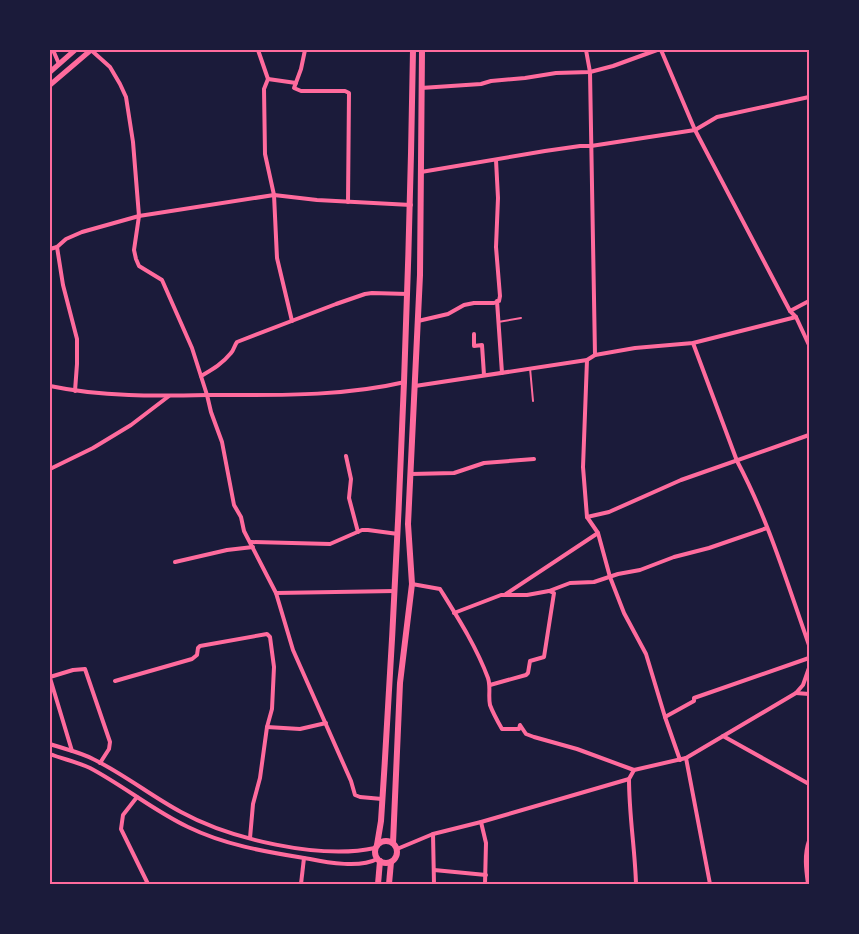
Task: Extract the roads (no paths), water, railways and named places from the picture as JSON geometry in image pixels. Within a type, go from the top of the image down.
[{"type":"highway","points":[[378,884],[379,860],[376,847],[382,799],[395,591],[405,382],[411,205],[413,50]]},
{"type":"highway","points":[[389,884],[391,862],[396,856],[400,683],[412,584],[408,524],[420,275],[422,50]]},
{"type":"highway","points":[[376,847],[383,841],[395,846]]},
{"type":"highway","points":[[379,860],[384,863],[391,862]]},
{"type":"main road","points":[[50,72],[75,50]]},
{"type":"main road","points":[[50,85],[91,50]]},
{"type":"street","points":[[53,50],[59,64]]},
{"type":"street","points":[[91,50],[110,67],[126,98],[133,142],[139,216],[134,250],[136,260],[139,266],[162,280],[192,348],[224,449],[234,505],[241,517],[244,531],[276,593],[293,650],[353,785],[355,795],[382,799]]},
{"type":"street","points":[[258,50],[268,79],[264,89],[266,154],[274,195],[277,258],[292,321]]},
{"type":"street","points":[[305,50],[294,88],[300,91],[345,91],[349,93],[348,202]]},
{"type":"street","points":[[586,50],[590,72],[595,355]]},
{"type":"street","points":[[421,88],[481,84],[556,72],[590,72],[657,50]]},
{"type":"street","points":[[661,50],[695,130],[790,311],[796,317],[809,345]]},
{"type":"street","points":[[268,79],[296,83]]},
{"type":"street","points":[[421,172],[580,146],[591,146],[695,130],[717,117],[809,97]]},
{"type":"street","points":[[496,160],[498,198],[496,247],[500,296],[497,302],[502,372]]},
{"type":"street","points":[[50,249],[57,247],[66,238],[82,232],[139,216],[274,195],[292,198],[411,205]]},
{"type":"street","points":[[57,247],[77,339],[75,391]]},
{"type":"street","points":[[201,376],[225,361],[233,352],[237,342],[365,294],[408,294]]},
{"type":"street","points":[[790,311],[809,301]]},
{"type":"street","points":[[418,321],[448,314],[469,304],[497,302]]},
{"type":"street","points":[[415,386],[587,360],[595,355],[635,348],[693,343],[796,317]]},
{"type":"street","points":[[474,334],[474,346],[482,345],[484,375]]},
{"type":"street","points":[[693,343],[737,461],[767,528],[809,645]]},
{"type":"street","points":[[587,360],[583,467],[587,516],[598,533],[610,577],[624,613],[646,654],[680,760]]},
{"type":"street","points":[[50,386],[89,393],[169,396],[276,396],[326,393],[405,382]]},
{"type":"street","points":[[50,469],[93,448],[131,425],[169,396]]},
{"type":"street","points":[[587,516],[609,512],[681,480],[809,435]]},
{"type":"street","points":[[346,456],[351,479],[349,498],[358,532]]},
{"type":"street","points":[[411,474],[454,473],[484,464],[534,459]]},
{"type":"street","points":[[505,595],[527,595],[549,591],[570,584],[594,582],[618,574],[640,570],[674,557],[709,548],[767,528]]},
{"type":"street","points":[[251,542],[330,544],[358,532],[368,530],[398,534]]},
{"type":"street","points":[[454,612],[505,595],[598,533]]},
{"type":"street","points":[[175,562],[227,550],[253,547]]},
{"type":"street","points":[[412,584],[440,589],[476,651],[490,685],[490,704],[502,729],[519,729],[520,725],[526,734],[534,738],[577,749],[634,770],[686,758],[796,693],[803,685],[809,668]]},
{"type":"street","points":[[276,593],[395,591]]},
{"type":"street","points":[[490,685],[526,675],[530,661],[544,657],[554,593],[549,591]]},
{"type":"street","points":[[115,681],[192,659],[197,655],[200,646],[267,634],[270,637],[274,667],[272,709],[267,727],[260,778],[253,804],[250,838]]},
{"type":"street","points":[[665,716],[694,701],[694,698],[809,658]]},
{"type":"street","points":[[72,751],[50,678],[73,670],[85,669],[110,742],[109,749],[100,763]]},
{"type":"street","points":[[796,693],[809,694]]},
{"type":"street","points":[[267,727],[300,728],[326,723]]},
{"type":"street","points":[[723,736],[809,784]]},
{"type":"street","points":[[50,744],[100,763],[194,819],[250,838],[306,849],[327,851],[350,852],[376,847]]},
{"type":"street","points":[[50,754],[89,768],[176,821],[203,834],[251,849],[328,862],[363,864],[379,860]]},
{"type":"street","points":[[686,758],[710,884]]},
{"type":"street","points":[[634,770],[629,779],[629,808],[636,884]]},
{"type":"street","points":[[395,846],[629,779]]},
{"type":"street","points":[[137,797],[123,815],[121,829],[148,884]]},
{"type":"street","points":[[481,822],[486,843],[485,884]]},
{"type":"street","points":[[433,834],[434,884]]},
{"type":"street","points":[[808,884],[805,864],[809,841]]},
{"type":"street","points":[[301,884],[304,858]]},
{"type":"street","points":[[434,870],[486,875]]},
{"type":"lane","points":[[498,322],[521,318]]},
{"type":"lane","points":[[530,368],[532,401]]}]
